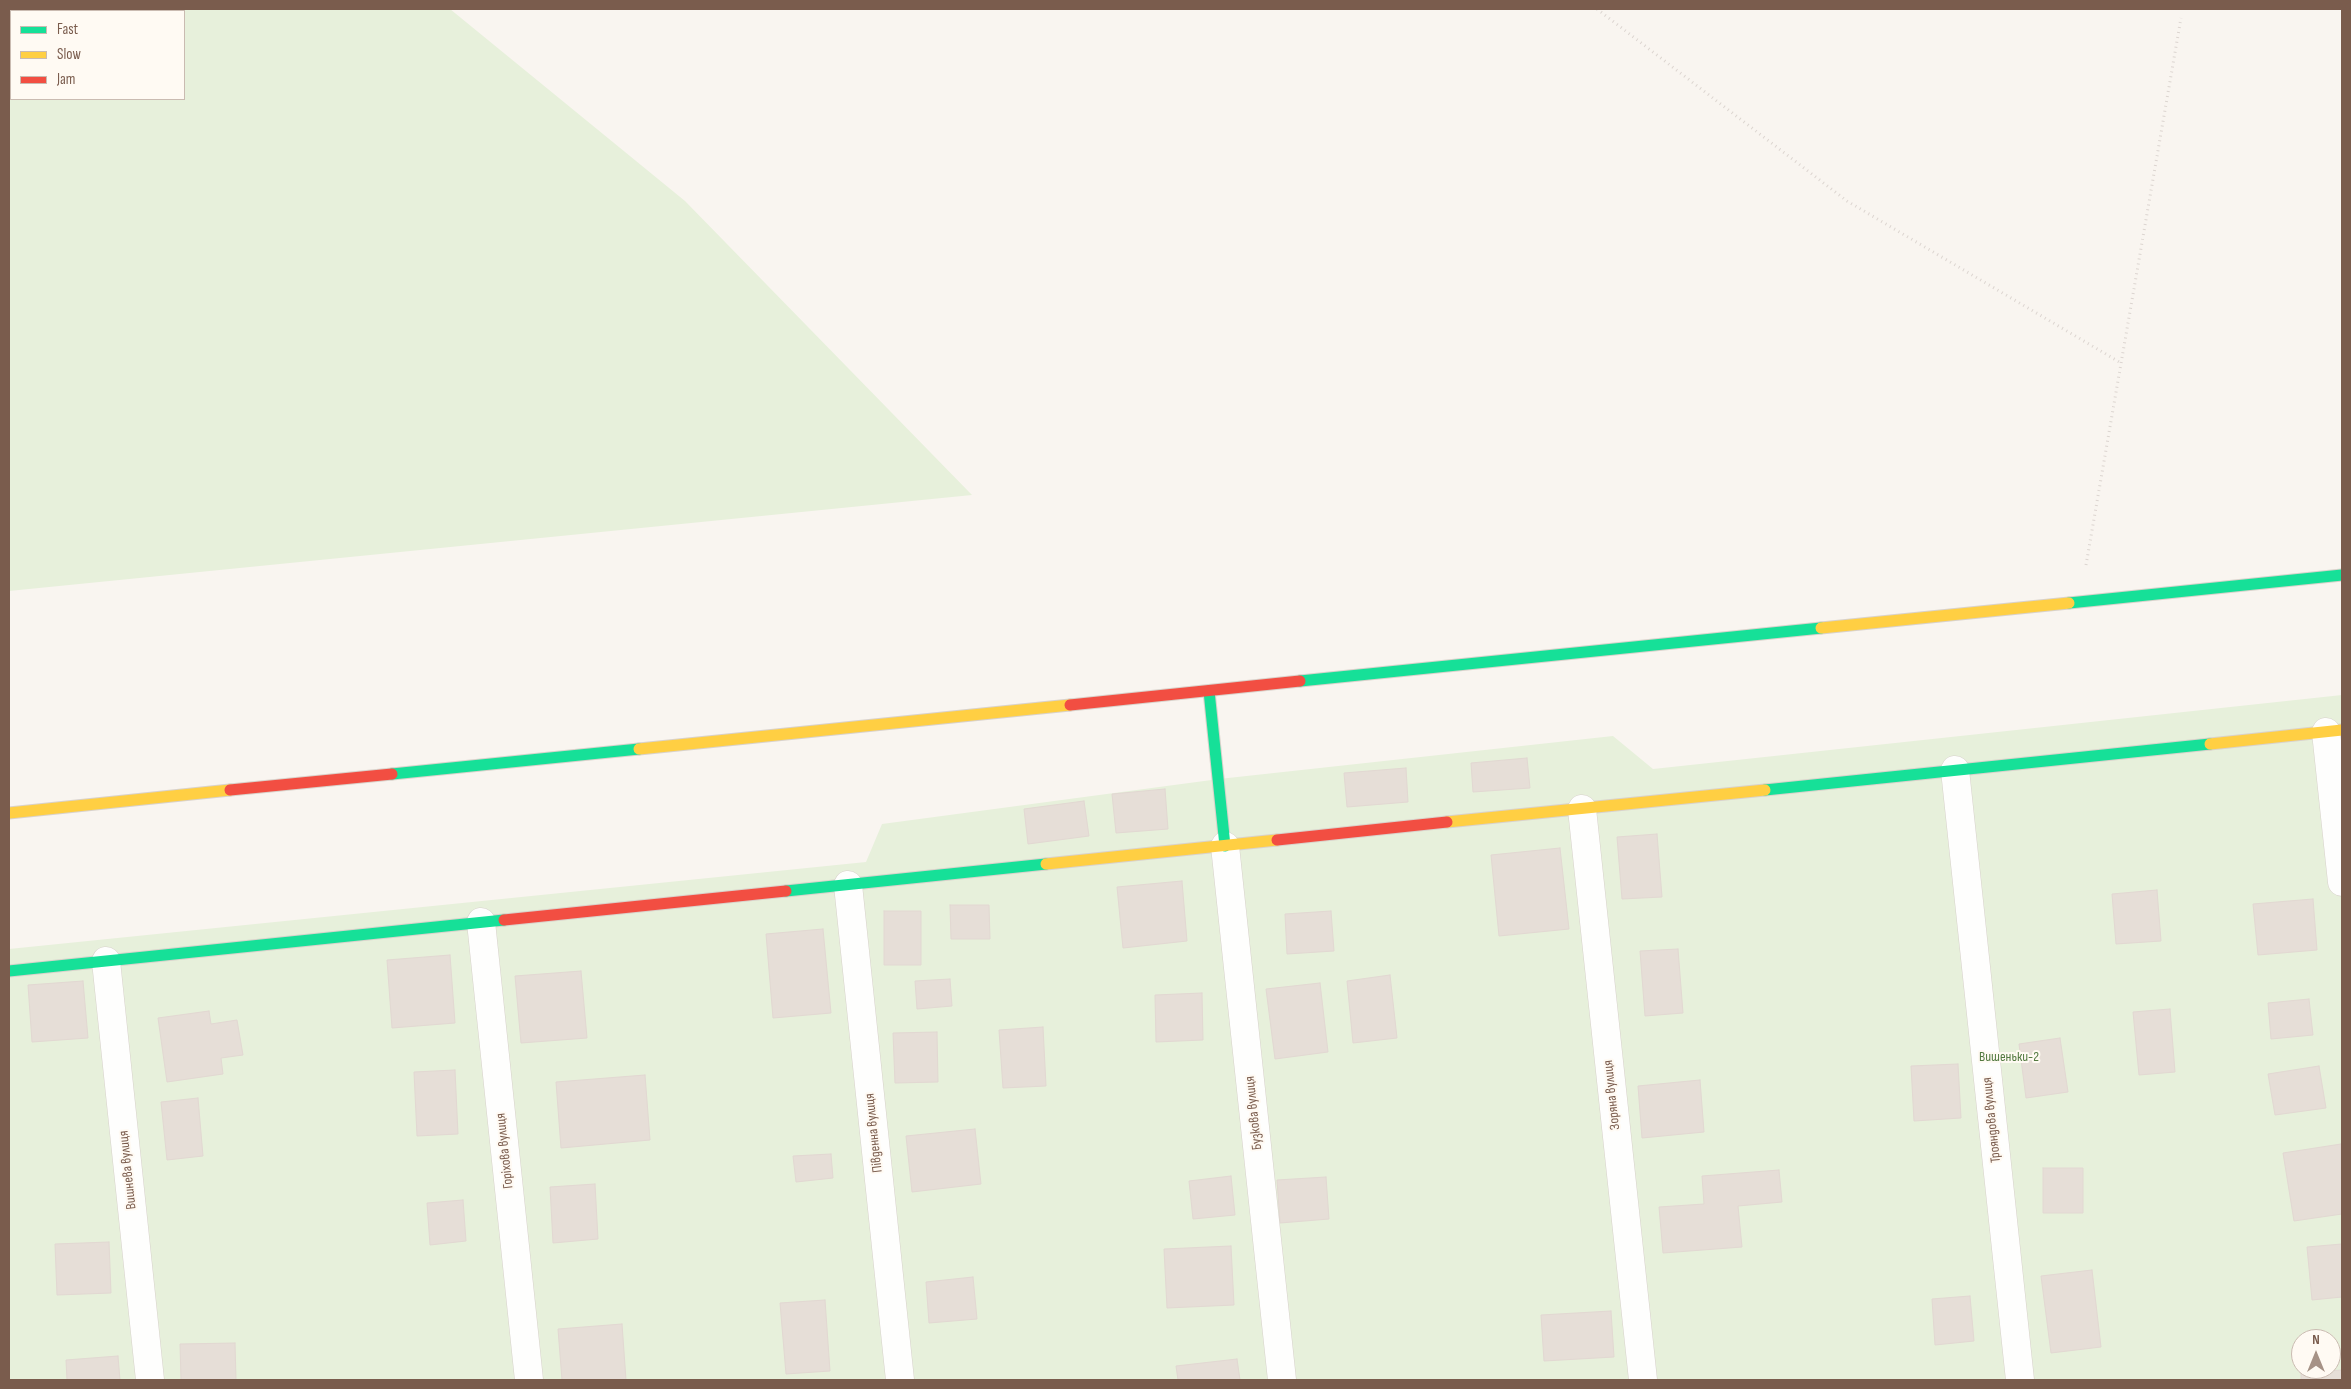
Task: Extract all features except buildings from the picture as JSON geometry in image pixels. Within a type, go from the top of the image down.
[{"type":"street","points":[[9,813],[2342,575]]},
{"type":"street","points":[[1209,691],[1225,846]]},
{"type":"street","points":[[9,971],[2334,731],[2342,882]]},
{"type":"street","name":"Трояндова вулиця","points":[[1956,770],[2020,1380]]},
{"type":"street","name":"Зоряна вулиця","points":[[1582,809],[1643,1380]]},
{"type":"street","name":"Бузкова вулиця","points":[[1225,846],[1282,1380]]},
{"type":"street","name":"Південна вулиця","points":[[848,885],[900,1380]]},
{"type":"street","name":"Горіхова вулиця","points":[[481,922],[529,1380]]},
{"type":"street","name":"Вишнева вулиця","points":[[106,961],[150,1380]]},
{"type":"path","points":[[1597,9],[1847,201],[2121,363]]},
{"type":"path","points":[[2080,603],[2181,18]]},
{"type":"green space","points":[[9,9],[450,9],[685,201],[972,495],[9,591]]},
{"type":"green space","name":"Вишеньки-2","points":[[2342,695],[2342,1380],[9,1380],[9,949],[866,862],[882,824],[1219,779],[1613,736],[1653,769]]},
{"type":"traffic: fast","points":[[2069,603],[2342,575]]},
{"type":"traffic: fast","points":[[1300,681],[1821,628]]},
{"type":"traffic: fast","points":[[1209,691],[1225,846]]},
{"type":"traffic: fast","points":[[1765,790],[2210,744]]},
{"type":"traffic: fast","points":[[392,774],[639,749]]},
{"type":"traffic: fast","points":[[786,891],[1046,864]]},
{"type":"traffic: fast","points":[[9,971],[504,920]]},
{"type":"traffic: slow","points":[[1821,628],[2069,603]]},
{"type":"traffic: slow","points":[[639,749],[1070,705]]},
{"type":"traffic: slow","points":[[2210,744],[2342,730]]},
{"type":"traffic: slow","points":[[9,813],[230,790]]},
{"type":"traffic: slow","points":[[1447,822],[1765,790]]},
{"type":"traffic: slow","points":[[1046,864],[1277,840]]},
{"type":"traffic: jam","points":[[1070,705],[1300,681]]},
{"type":"traffic: jam","points":[[230,790],[392,774]]},
{"type":"traffic: jam","points":[[1277,840],[1447,822]]},
{"type":"traffic: jam","points":[[504,920],[786,891]]}]
